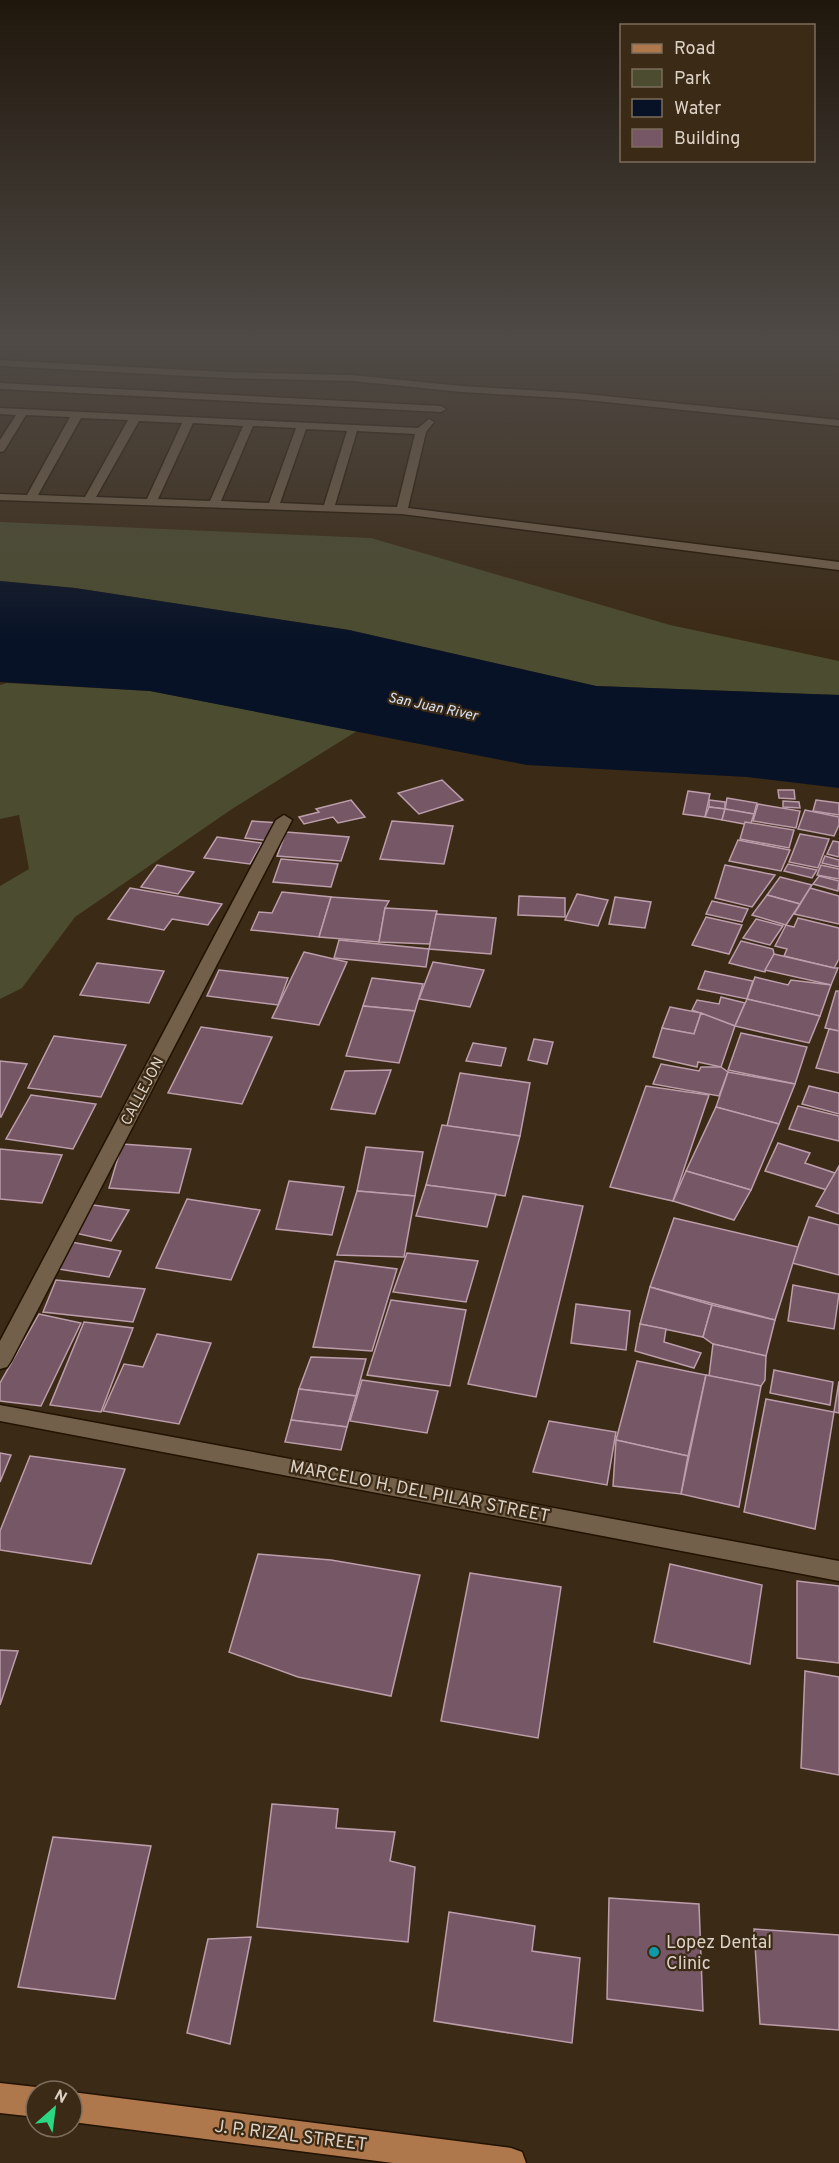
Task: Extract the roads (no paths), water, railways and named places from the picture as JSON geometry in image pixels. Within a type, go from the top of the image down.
[{"type":"main road","points":[[0,2098],[24,2101]]},
{"type":"main road","name":"J. P. RIZAL STREET","points":[[84,2109],[511,2163]]},
{"type":"street","points":[[30,499],[62,441]]},
{"type":"street","points":[[88,501],[122,441]]},
{"type":"street","points":[[150,504],[179,441]]},
{"type":"street","points":[[213,506],[241,441]]},
{"type":"street","points":[[273,508],[297,441]]},
{"type":"street","points":[[328,509],[349,441]]},
{"type":"street","points":[[402,511],[419,441]]},
{"type":"street","points":[[0,497],[402,511],[839,566]]},
{"type":"street","name":"CALLEJON","points":[[0,1361],[284,820]]},
{"type":"street","name":"MARCELO H. DEL PILAR STREET","points":[[0,1413],[839,1571]]},
{"type":"water","name":"San Juan River","points":[[0,581],[75,588],[349,630],[596,686],[839,695],[839,788],[747,777],[527,765],[150,691],[0,682]]},
{"type":"place","name":"Lopez Dental Clinic","points":[[654,1952]]}]
